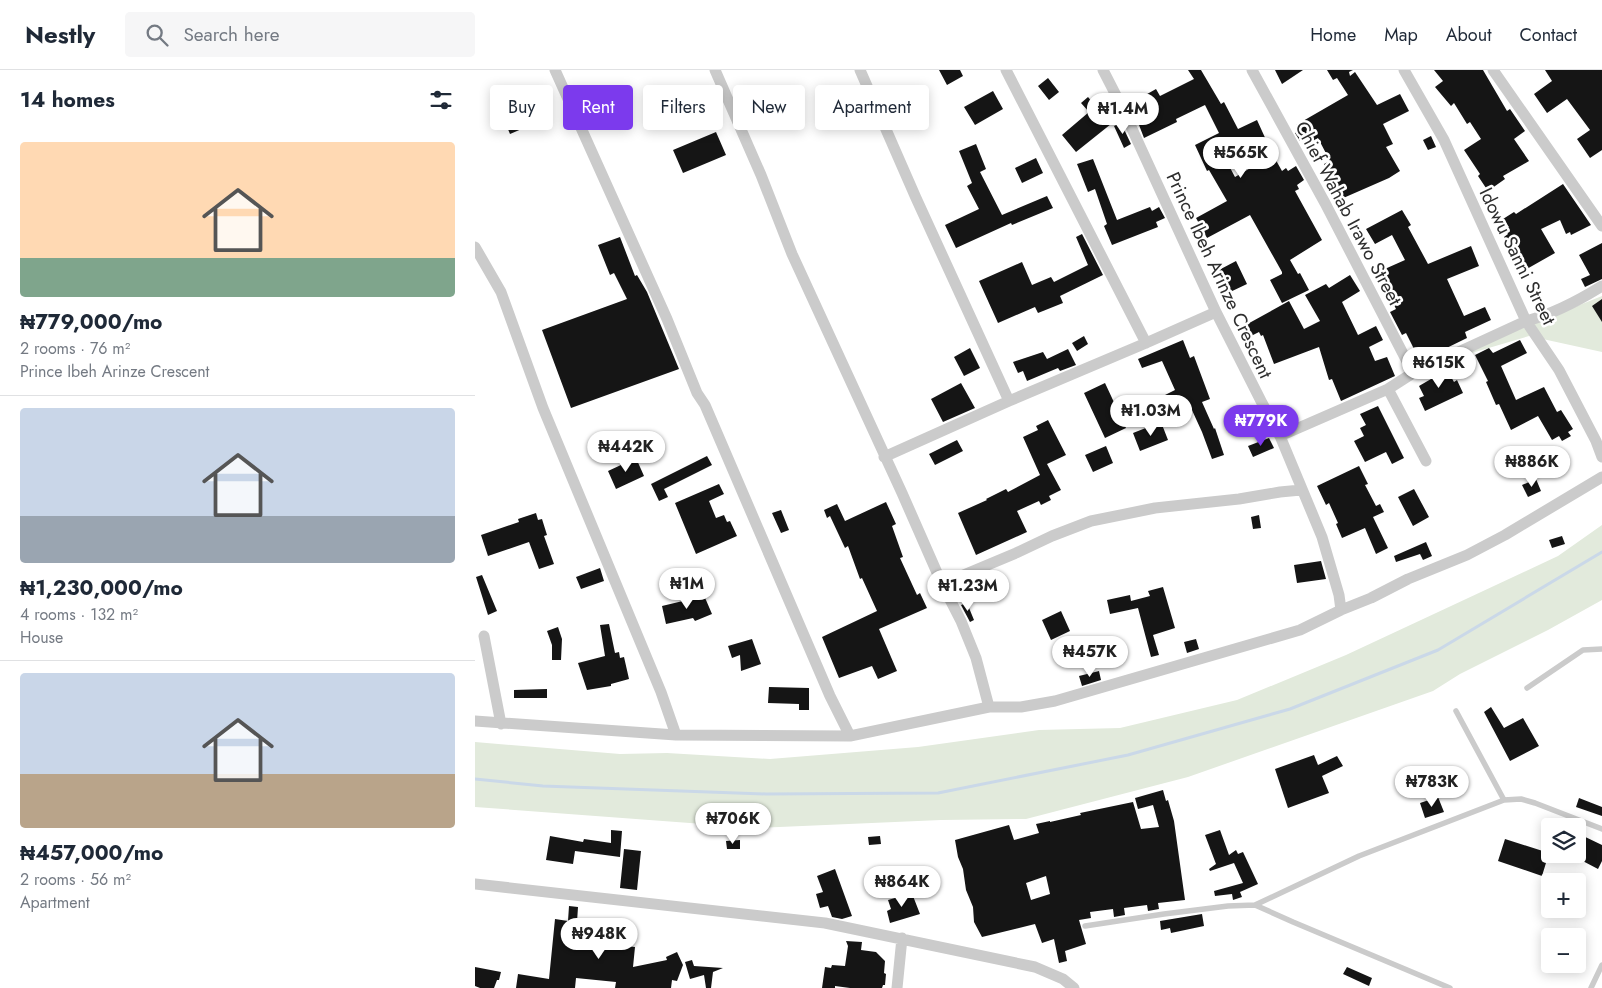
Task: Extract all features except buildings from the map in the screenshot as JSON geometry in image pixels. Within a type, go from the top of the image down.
[{"type":"street","points":[[555,70],[667,319],[697,394],[705,406],[830,696],[850,736]]},
{"type":"street","points":[[715,70],[761,174],[792,254],[961,621],[976,658],[989,707]]},
{"type":"street","points":[[860,70],[915,198],[1009,401]]},
{"type":"street","points":[[1006,70],[1146,343]]},
{"type":"street","name":"Prince Ibeh Arinze Crescent","points":[[1103,70],[1122,107],[1216,312],[1261,403],[1280,436],[1322,537],[1339,596],[1341,610]]},
{"type":"street","name":"Chief Wahab Irawo Street","points":[[1252,70],[1325,203],[1413,374]]},
{"type":"street","name":"Idowu Sanni Street","points":[[1404,70],[1444,140],[1527,321],[1563,378],[1596,440],[1602,457]]},
{"type":"street","points":[[1493,70],[1602,226]]},
{"type":"street","points":[[475,247],[501,292],[543,408],[661,692],[676,735]]},
{"type":"street","points":[[1280,436],[1388,389],[1413,374],[1527,321],[1544,317],[1579,301],[1602,286]]},
{"type":"street","points":[[885,457],[1009,401],[1216,312]]},
{"type":"street","points":[[1388,389],[1425,461]]},
{"type":"street","points":[[475,721],[676,735],[850,736],[989,707],[1021,707],[1055,701],[1300,630],[1408,579],[1467,555],[1505,535],[1602,477]]},
{"type":"street","points":[[943,584],[1091,521],[1155,508],[1301,490]]},
{"type":"street","points":[[484,636],[501,724]]},
{"type":"street","points":[[475,884],[825,923],[1035,967],[1063,979],[1074,988]]},
{"type":"street","points":[[897,988],[902,938]]},
{"type":"lane","points":[[1527,688],[1583,650],[1602,649]]},
{"type":"lane","points":[[1456,712],[1504,800]]},
{"type":"lane","points":[[1085,926],[1164,914],[1255,904],[1359,856],[1504,800],[1521,799],[1535,803],[1602,829]]},
{"type":"lane","points":[[1255,904],[1450,988]]},
{"type":"lane","points":[[1591,988],[1602,965]]},
{"type":"shaded area","points":[[1602,296],[1602,352],[1529,336],[1431,365]]},
{"type":"shaded area","points":[[1602,525],[1602,600],[1548,630],[1460,674],[1433,691],[1188,777],[1026,819],[941,820],[757,828],[475,807],[475,742],[620,754],[667,753],[770,759],[918,747],[1039,730],[1120,728],[1237,700],[1346,655],[1558,556]]},
{"type":"waterway","points":[[475,779],[543,786],[766,794],[938,793],[1128,755],[1290,709],[1438,650],[1602,552]]}]
